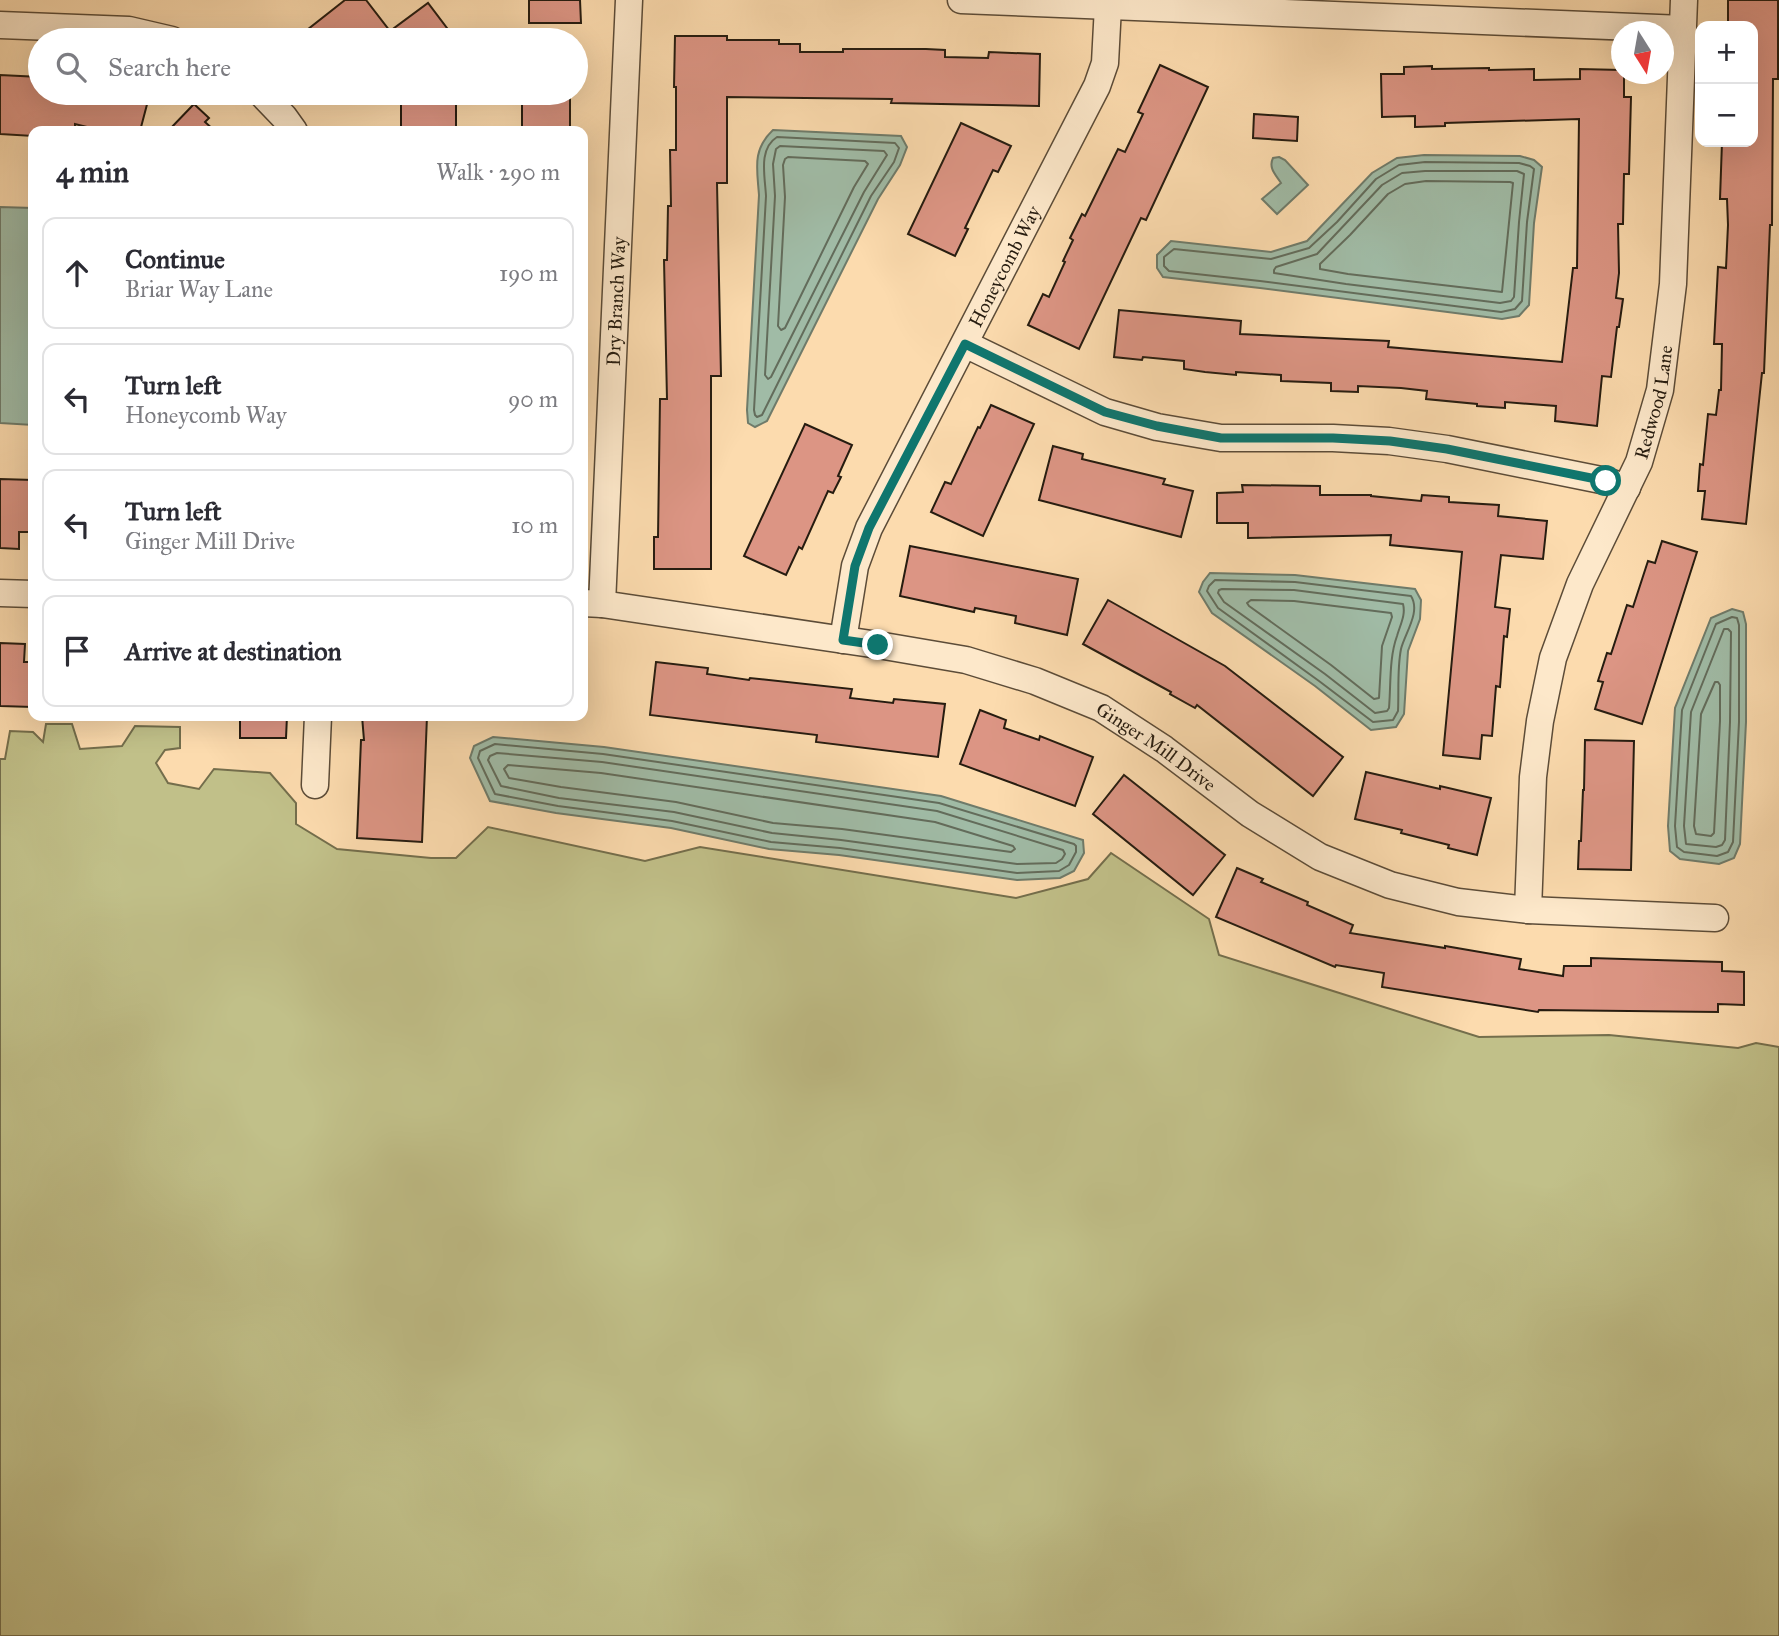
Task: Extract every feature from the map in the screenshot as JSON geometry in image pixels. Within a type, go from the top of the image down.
[{"type":"street","name":"Dry Branch Way","points":[[592,604],[629,0]]},
{"type":"street","points":[[961,0],[1108,6],[1319,7],[1683,29]]},
{"type":"street","name":"Redwood Lane","points":[[1528,910],[1533,777],[1540,721],[1553,658],[1580,584],[1639,462],[1660,390],[1673,284],[1684,0]]},
{"type":"street","name":"Honeycomb Way","points":[[843,640],[855,566],[869,528],[1097,86],[1105,63],[1108,6]]},
{"type":"street","points":[[0,25],[77,28]]},
{"type":"street","points":[[272,105],[290,126]]},
{"type":"street","points":[[965,344],[1105,412],[1157,426],[1221,438],[1390,441],[1447,449],[1606,481],[1627,488]]},
{"type":"street","points":[[0,593],[28,594]]},
{"type":"street","name":"Ginger Mill Drive","points":[[592,604],[966,660],[1035,681],[1101,708],[1164,749],[1250,814],[1320,857],[1390,885],[1458,902],[1528,910],[1715,918]]},
{"type":"street","points":[[315,785],[318,721]]},
{"type":"shaded area","points":[[46,724],[72,724],[80,749],[122,746],[135,726],[180,727],[180,748],[165,750],[156,763],[168,783],[199,789],[214,769],[270,773],[296,803],[296,824],[337,849],[456,858],[488,827],[645,861],[700,847],[1016,898],[1088,879],[1111,853],[1209,919],[1219,955],[1479,1037],[1609,1035],[1738,1048],[1756,1043],[1779,1047],[1779,1636],[0,1636],[0,759],[5,759],[10,731],[33,732],[43,742]]},
{"type":"water","points":[[773,130],[901,136],[907,147],[900,165],[878,199],[767,421],[755,427],[748,423],[747,410],[759,195],[757,160],[766,137]]},
{"type":"water","points":[[1424,155],[1520,156],[1534,160],[1542,167],[1534,223],[1529,305],[1519,316],[1502,319],[1163,277],[1157,268],[1157,255],[1171,241],[1271,252],[1307,241],[1372,173],[1397,158]]},
{"type":"water","points":[[1279,157],[1308,185],[1277,214],[1262,199],[1281,183],[1271,165],[1273,158]]},
{"type":"water","points":[[0,207],[28,208],[28,425],[0,423]]},
{"type":"water","points":[[1210,573],[1295,575],[1415,589],[1421,600],[1420,619],[1408,651],[1404,714],[1396,727],[1371,730],[1315,686],[1212,613],[1199,592]]},
{"type":"water","points":[[1732,609],[1743,612],[1746,624],[1746,722],[1740,844],[1734,858],[1719,864],[1680,859],[1670,851],[1668,826],[1675,708],[1711,618]]},
{"type":"water","points":[[493,737],[604,747],[941,796],[1083,840],[1084,853],[1074,871],[1060,878],[1017,880],[839,855],[769,849],[671,828],[556,813],[490,801],[470,758],[474,746]]},
{"type":"building","points":[[345,0],[366,0],[388,28],[310,28]]},
{"type":"building","points":[[529,0],[580,0],[581,23],[529,23]]},
{"type":"building","points":[[1728,0],[1778,0],[1778,79],[1773,79],[1772,225],[1764,373],[1746,524],[1702,519],[1705,491],[1698,491],[1708,414],[1716,415],[1721,390],[1722,344],[1714,344],[1718,267],[1726,268],[1728,225],[1727,199],[1720,199],[1722,147],[1758,147],[1758,21],[1728,21]]},
{"type":"building","points":[[428,3],[447,28],[394,28]]},
{"type":"building","points":[[675,36],[779,40],[779,44],[800,44],[800,52],[926,49],[945,50],[945,57],[988,58],[989,52],[1040,54],[1039,106],[891,103],[892,99],[727,97],[727,183],[717,183],[721,376],[711,376],[711,569],[654,569],[654,537],[658,537],[660,399],[667,399],[664,260],[667,260],[668,206],[671,206],[670,150],[676,150]]},
{"type":"building","points":[[1160,65],[1208,87],[1146,220],[1141,218],[1079,349],[1028,325],[1043,294],[1049,297],[1073,240],[1070,238],[1082,214],[1085,216],[1118,149],[1125,152],[1143,114],[1138,112]]},
{"type":"building","points":[[1404,67],[1534,69],[1534,80],[1580,79],[1580,69],[1611,70],[1611,84],[1624,84],[1624,97],[1631,97],[1629,174],[1624,174],[1623,224],[1618,224],[1619,273],[1616,298],[1623,299],[1611,377],[1602,376],[1597,426],[1555,421],[1556,406],[1505,402],[1505,408],[1477,406],[1426,399],[1427,391],[1401,388],[1358,386],[1358,392],[1331,391],[1331,383],[1281,381],[1281,375],[1205,372],[1184,369],[1184,361],[1114,357],[1119,310],[1241,321],[1240,334],[1389,341],[1388,347],[1562,362],[1573,268],[1577,268],[1579,119],[1445,123],[1445,126],[1415,127],[1415,116],[1382,117],[1381,74],[1404,74]]},
{"type":"building","points":[[0,75],[28,76],[28,105],[147,105],[141,126],[28,126],[28,136],[0,134]]},
{"type":"building","points":[[193,105],[209,118],[205,122],[209,126],[173,126]]},
{"type":"building","points":[[401,105],[456,105],[456,126],[401,126]]},
{"type":"building","points":[[522,105],[570,105],[570,126],[522,126]]},
{"type":"building","points":[[1254,114],[1298,117],[1297,141],[1253,138]]},
{"type":"building","points":[[961,123],[1011,146],[998,172],[993,170],[965,228],[968,229],[955,256],[908,234]]},
{"type":"building","points":[[991,405],[1034,424],[983,536],[931,512],[945,482],[951,484]]},
{"type":"building","points":[[805,424],[852,445],[833,493],[828,491],[802,549],[799,547],[786,575],[744,556]]},
{"type":"building","points":[[1053,446],[1083,454],[1082,459],[1165,479],[1163,484],[1193,491],[1181,537],[1039,500]]},
{"type":"building","points":[[0,479],[28,480],[28,532],[19,532],[19,549],[0,548]]},
{"type":"building","points":[[1242,485],[1320,486],[1320,495],[1371,495],[1421,501],[1422,495],[1449,497],[1449,502],[1499,505],[1498,516],[1547,521],[1543,559],[1501,555],[1495,607],[1510,609],[1507,637],[1504,636],[1500,687],[1496,686],[1492,736],[1482,735],[1480,759],[1443,755],[1462,552],[1390,545],[1391,535],[1248,538],[1248,523],[1217,523],[1217,493],[1243,492]]},
{"type":"building","points":[[1662,541],[1697,552],[1642,724],[1595,709],[1603,682],[1598,681],[1607,653],[1611,654],[1627,605],[1633,607],[1648,561],[1655,563]]},
{"type":"building","points":[[910,546],[1078,579],[1067,635],[1015,623],[1016,616],[975,608],[974,612],[900,596]]},
{"type":"building","points":[[1108,600],[1225,666],[1343,757],[1313,796],[1197,705],[1195,708],[1083,644]]},
{"type":"building","points":[[0,643],[25,644],[24,662],[28,662],[28,707],[0,706]]},
{"type":"building","points":[[656,662],[708,668],[707,674],[749,680],[852,689],[850,698],[893,703],[894,699],[945,704],[938,757],[816,742],[817,735],[650,715]]},
{"type":"building","points":[[980,710],[1006,720],[1004,728],[1039,740],[1040,736],[1093,757],[1075,806],[960,764]]},
{"type":"building","points":[[240,721],[287,721],[286,738],[240,738]]},
{"type":"building","points":[[362,721],[427,721],[422,842],[357,838],[361,740],[364,740]]},
{"type":"building","points":[[1585,740],[1634,741],[1631,870],[1578,869]]},
{"type":"building","points":[[1366,772],[1491,798],[1477,855],[1401,833],[1402,830],[1355,819]]},
{"type":"building","points":[[1124,775],[1225,855],[1193,895],[1093,814]]},
{"type":"building","points":[[1237,868],[1263,879],[1261,882],[1308,902],[1307,905],[1353,925],[1350,933],[1521,959],[1519,969],[1563,976],[1564,966],[1591,966],[1591,958],[1722,962],[1722,971],[1744,972],[1744,1005],[1718,1004],[1718,1012],[1538,1012],[1382,987],[1384,973],[1336,965],[1335,967],[1216,917]]},
{"type":"route","points":[[878,645],[843,640],[855,566],[869,528],[965,344],[1105,412],[1157,426],[1221,438],[1390,441],[1447,449],[1606,481]]}]
